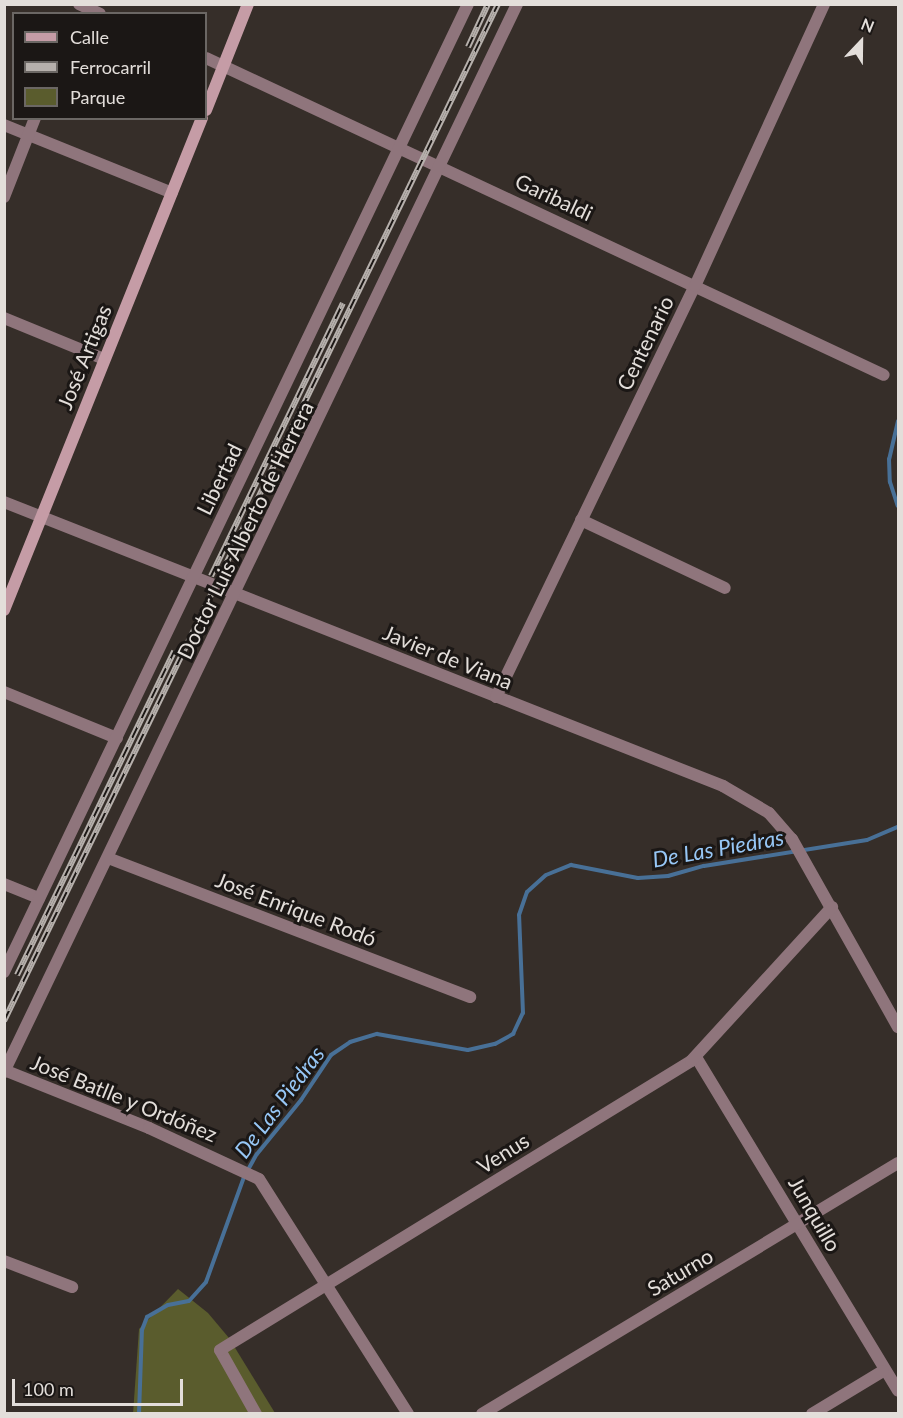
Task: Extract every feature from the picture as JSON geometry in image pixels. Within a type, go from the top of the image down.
[{"type":"street","points":[[207,108],[248,4]]},
{"type":"street","name":"Libertad","points":[[4,972],[193,576],[402,147],[468,4]]},
{"type":"street","name":"Doctor Luis Alberto de Herrera","points":[[5,1071],[329,403],[438,164],[517,4]]},
{"type":"street","name":"Centenario","points":[[496,697],[695,286],[824,4]]},
{"type":"street","points":[[80,5],[96,12]]},
{"type":"street","name":"Garibaldi","points":[[207,58],[402,147],[884,375]]},
{"type":"street","points":[[4,197],[34,120]]},
{"type":"street","name":"José Artigas","points":[[4,610],[201,120]]},
{"type":"street","points":[[4,125],[172,193]]},
{"type":"street","points":[[4,318],[104,359]]},
{"type":"street","name":"Javier de Viana","points":[[4,501],[723,786],[769,813],[792,839],[898,1028]]},
{"type":"street","points":[[581,520],[725,588]]},
{"type":"street","points":[[4,692],[117,738]]},
{"type":"street","name":"José Enrique Rodó","points":[[108,858],[470,997]]},
{"type":"street","points":[[4,884],[39,898]]},
{"type":"street","name":"Venus","points":[[256,1413],[220,1350],[696,1057],[832,907]]},
{"type":"street","name":"Junquillo","points":[[696,1057],[799,1223],[883,1371],[898,1391]]},
{"type":"street","name":"José Batlle y Ordóñez","points":[[5,1071],[220,1159],[259,1179],[329,1283]]},
{"type":"street","name":"Saturno","points":[[482,1413],[898,1163]]},
{"type":"street","points":[[4,1261],[72,1287]]},
{"type":"street","points":[[329,1283],[408,1413]]},
{"type":"street","points":[[812,1413],[883,1371]]},
{"type":"green space","points":[[178,1289],[208,1313],[229,1338],[275,1413],[133,1414],[139,1329]]},
{"type":"waterway","name":"De Las Piedras","points":[[898,421],[889,459],[890,482],[898,506]]},
{"type":"waterway","name":"De Las Piedras","points":[[139,1414],[142,1330],[147,1317],[168,1305],[189,1301],[206,1282],[244,1177],[257,1154],[301,1100],[331,1055],[350,1042],[377,1034],[468,1050],[495,1044],[513,1034],[523,1013],[519,915],[527,892],[546,875],[571,865],[638,878],[668,876],[704,866],[867,840],[898,827]]},
{"type":"railway","points":[[468,47],[488,4]]},
{"type":"railway","points":[[4,1021],[498,4]]},
{"type":"railway","points":[[211,576],[343,303]]},
{"type":"railway","points":[[17,975],[174,651]]}]
